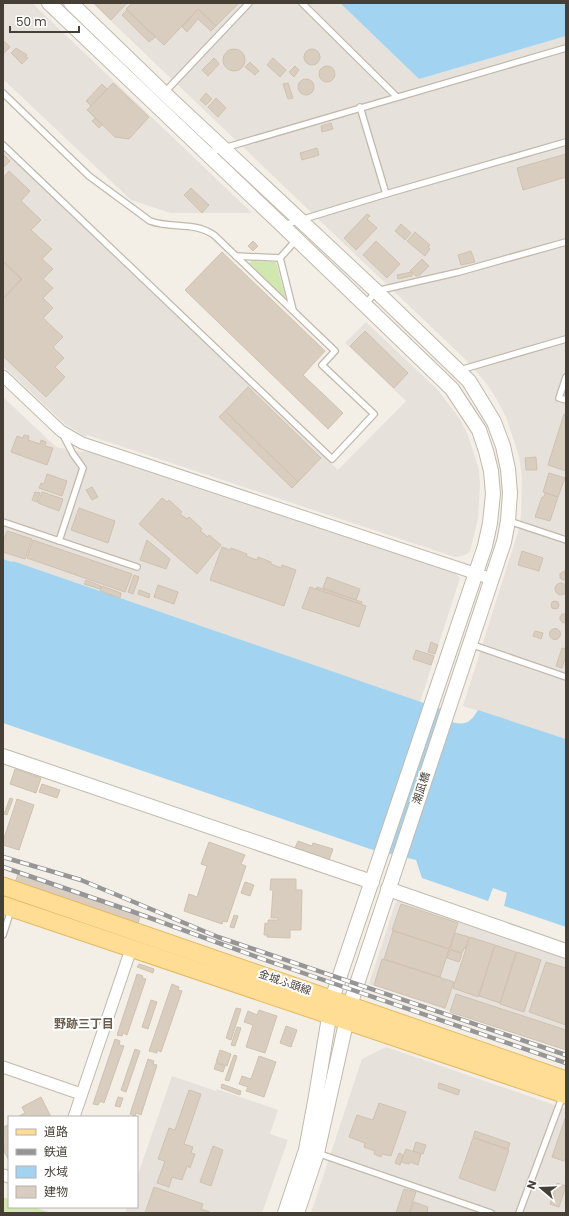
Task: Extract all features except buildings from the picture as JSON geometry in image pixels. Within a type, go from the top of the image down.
[{"type":"main road","name":"金城ふ頭線","points":[[11,898],[350,1005],[565,1089]]},
{"type":"main road","name":"金城ふ頭線","points":[[11,898],[131,949],[329,1016],[565,1089]]},
{"type":"street","name":"潮凪橋","points":[[49,3],[452,389],[479,430],[491,471],[493,494],[490,523],[485,546],[332,999],[316,1096],[311,1151]]},
{"type":"street","name":"潮凪橋","points":[[71,3],[164,93],[300,219],[469,381],[483,401],[494,422],[503,446],[508,469],[510,493],[508,521],[504,542],[350,1005],[311,1151]]},
{"type":"street","points":[[3,376],[61,431],[82,443],[492,579]]},
{"type":"street","points":[[3,756],[374,877]]},
{"type":"street","points":[[389,884],[566,951]]},
{"type":"street","points":[[74,1116],[131,949]]},
{"type":"street","points":[[3,1067],[81,1094]]},
{"type":"street","points":[[285,1213],[311,1151]]},
{"type":"street","points":[[296,1213],[311,1151]]},
{"type":"lane","points":[[154,104],[249,3]]},
{"type":"lane","points":[[302,3],[397,97]]},
{"type":"lane","points":[[206,153],[566,48]]},
{"type":"lane","points":[[3,93],[89,176],[150,221],[156,223],[196,227],[206,230],[214,235],[335,351],[322,365],[374,414],[332,459],[3,145]]},
{"type":"lane","points":[[360,107],[386,194]]},
{"type":"lane","points":[[283,226],[300,219],[566,142]]},
{"type":"lane","points":[[280,258],[297,239]]},
{"type":"lane","points":[[365,305],[376,291],[459,272],[566,242]]},
{"type":"lane","points":[[236,256],[280,258]]},
{"type":"lane","points":[[280,258],[294,311]]},
{"type":"lane","points":[[458,371],[566,338]]},
{"type":"lane","points":[[566,377],[559,398],[566,400]]},
{"type":"lane","points":[[59,541],[84,468],[61,431]]},
{"type":"lane","points":[[508,521],[566,540]]},
{"type":"lane","points":[[3,522],[137,567]]},
{"type":"lane","points":[[470,644],[566,677]]},
{"type":"lane","points":[[3,935],[11,898]]},
{"type":"lane","points":[[519,1213],[565,1089]]},
{"type":"lane","points":[[311,1151],[491,1213]]},
{"type":"shaded area","points":[[3,3],[32,3],[252,213],[171,213],[131,200],[3,79]]},
{"type":"shaded area","points":[[92,3],[340,3],[419,79],[566,36],[566,739],[463,706],[518,532],[521,516],[522,477],[519,456],[506,417],[496,398],[486,383],[467,361]]},
{"type":"shaded area","points":[[3,150],[338,470],[406,401],[345,343],[366,322],[437,389],[460,419],[468,435],[479,470],[480,486],[478,519],[470,551],[462,556],[455,557],[87,435],[86,437],[66,425],[3,366]]},
{"type":"shaded area","points":[[3,397],[56,447],[80,452],[88,451],[454,572],[460,578],[420,702],[13,561],[3,559]]},
{"type":"shaded area","points":[[399,899],[566,958],[566,1050],[369,984],[395,904]]},
{"type":"shaded area","points":[[386,1047],[566,1109],[566,1213],[311,1213],[362,1059]]},
{"type":"shaded area","points":[[172,1076],[216,1091],[217,1089],[278,1110],[270,1134],[288,1140],[262,1213],[125,1213],[127,1208],[138,1208],[138,1174]]},
{"type":"green space","points":[[252,261],[276,262],[286,299],[249,263]]},
{"type":"green space","points":[[3,1197],[8,1199],[8,1208],[37,1208],[51,1213],[3,1213]]},
{"type":"water","points":[[340,3],[566,3],[566,36],[419,79]]},
{"type":"water","points":[[3,559],[13,561],[447,711],[444,720],[460,724],[468,722],[478,710],[566,739],[566,927],[504,906],[507,893],[493,888],[488,901],[422,878],[416,860],[370,849],[3,723]]},
{"type":"railway","points":[[3,857],[81,880],[218,937],[566,1055]]},
{"type":"railway","points":[[3,867],[131,911],[268,961],[566,1063]]},
{"type":"district","name":"野跡三丁目","points":[[84,1024]]}]
